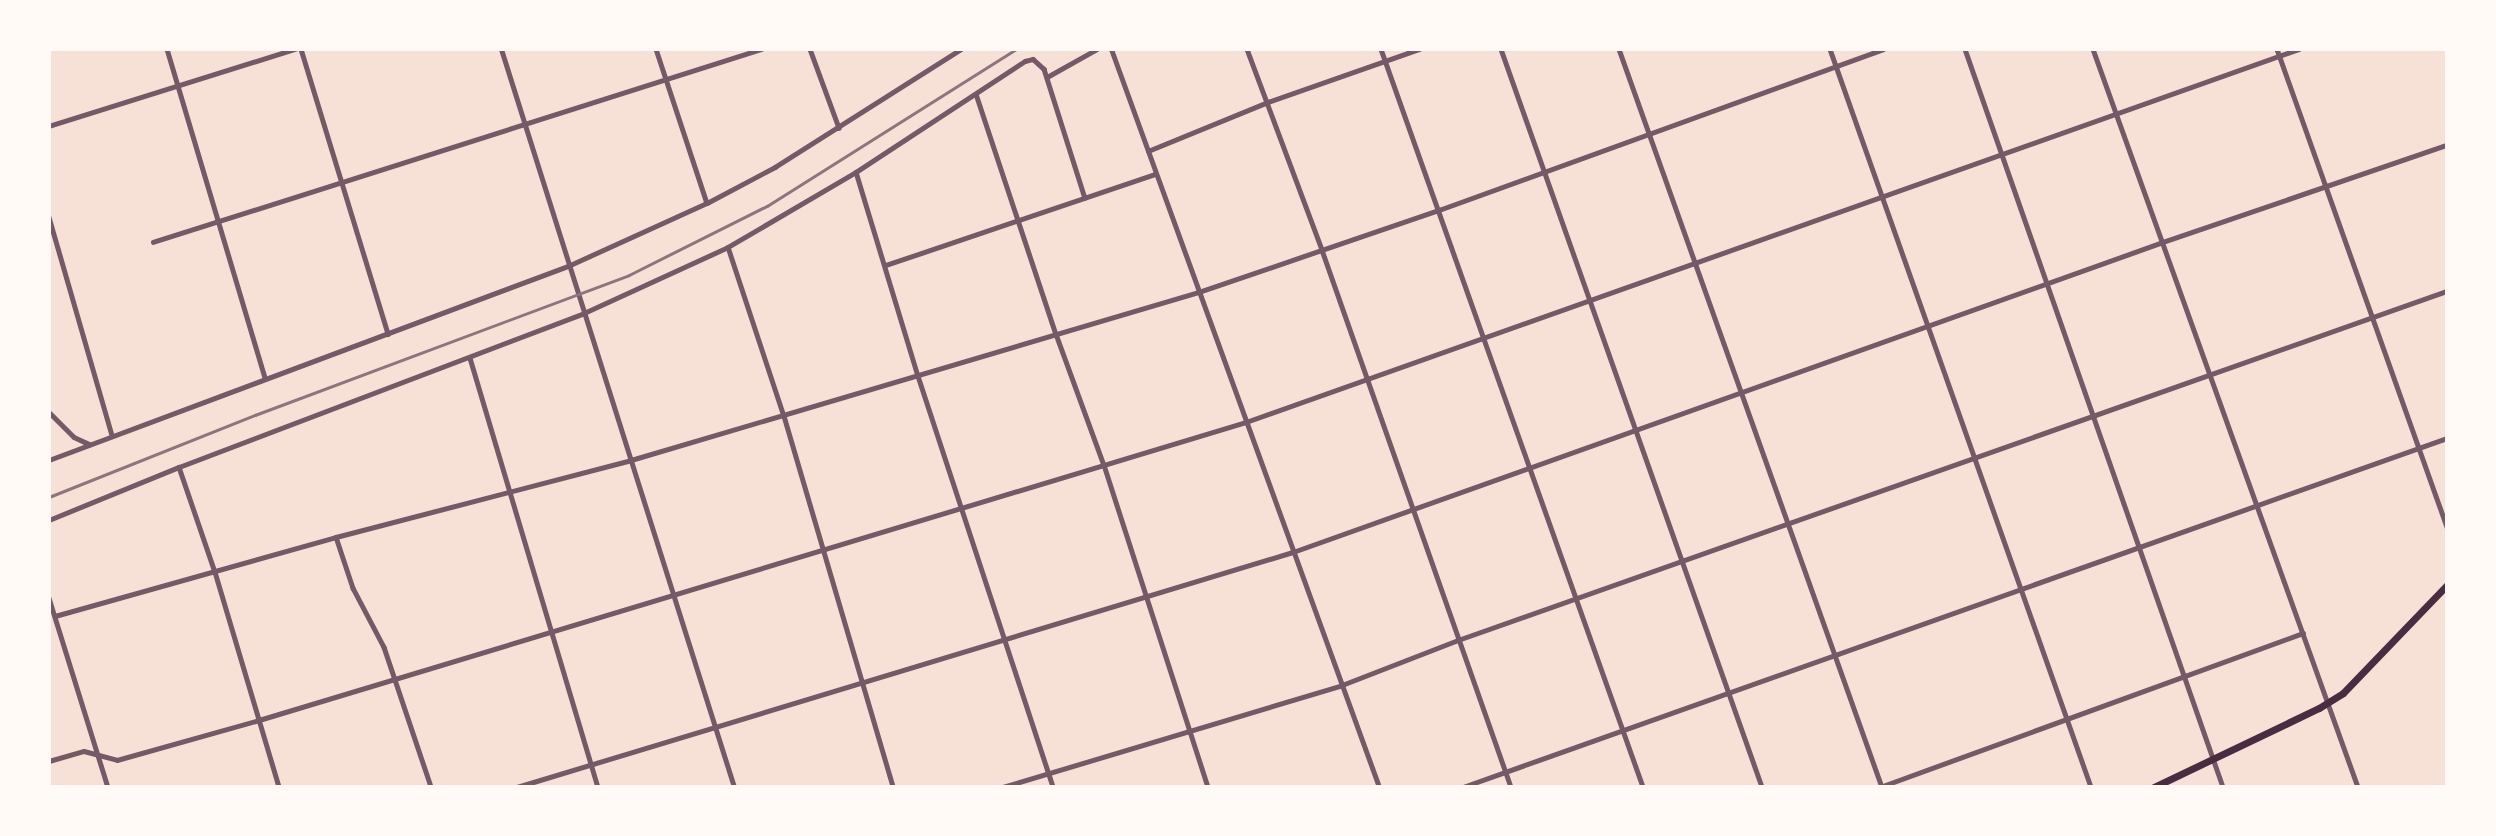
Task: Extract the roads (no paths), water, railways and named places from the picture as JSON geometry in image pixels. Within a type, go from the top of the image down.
[{"type":"main road","points":[[2154,787],[2328,703],[2353,683],[2447,585]]},
{"type":"street","points":[[166,49],[265,377]]},
{"type":"street","points":[[49,126],[295,49]]},
{"type":"street","points":[[301,49],[388,334]]},
{"type":"street","points":[[501,49],[734,787]]},
{"type":"street","points":[[656,49],[707,203]]},
{"type":"street","points":[[153,242],[761,49]]},
{"type":"street","points":[[810,49],[839,128]]},
{"type":"street","points":[[49,460],[265,377],[568,266],[707,203],[775,167],[961,49]]},
{"type":"street","points":[[1047,77],[1097,49]]},
{"type":"street","points":[[1111,49],[1379,787]]},
{"type":"street","points":[[1247,49],[1322,250],[1511,787]]},
{"type":"street","points":[[1381,49],[1643,787]]},
{"type":"street","points":[[1147,151],[1268,102],[1419,49]]},
{"type":"street","points":[[1501,49],[1638,430],[1762,787]]},
{"type":"street","points":[[1619,49],[1881,787],[2303,634]]},
{"type":"street","points":[[1830,49],[2091,787]]},
{"type":"street","points":[[55,616],[336,537],[631,460],[1199,292],[1545,172],[1883,49]]},
{"type":"street","points":[[1965,49],[2222,787]]},
{"type":"street","points":[[2093,49],[2358,787]]},
{"type":"street","points":[[2277,49],[2447,527]]},
{"type":"street","points":[[49,761],[84,751],[99,758],[117,760],[259,720],[1246,422],[1485,340],[1880,196],[2299,49]]},
{"type":"street","points":[[49,520],[179,467],[584,313],[728,247],[856,172],[1018,65],[1033,59],[1044,69],[1047,77],[1085,198]]},
{"type":"street","points":[[976,94],[1056,334],[1104,465],[1209,787]]},
{"type":"street","points":[[517,787],[1293,552],[2163,242],[2447,145]]},
{"type":"street","points":[[856,172],[918,376],[1053,787]]},
{"type":"street","points":[[886,265],[1156,174]]},
{"type":"street","points":[[49,217],[112,435]]},
{"type":"street","points":[[728,247],[784,416],[893,787]]},
{"type":"street","points":[[1003,787],[1342,685],[1458,640],[2447,291]]},
{"type":"street","points":[[470,358],[598,787]]},
{"type":"street","points":[[49,412],[74,437],[89,444]]},
{"type":"street","points":[[1463,787],[2447,438]]},
{"type":"street","points":[[179,467],[215,572],[279,787]]},
{"type":"street","points":[[336,537],[353,588],[384,647],[431,787]]},
{"type":"street","points":[[49,598],[108,787]]},
{"type":"railway","points":[[49,497],[255,415],[629,275],[767,206],[1016,49]]}]
